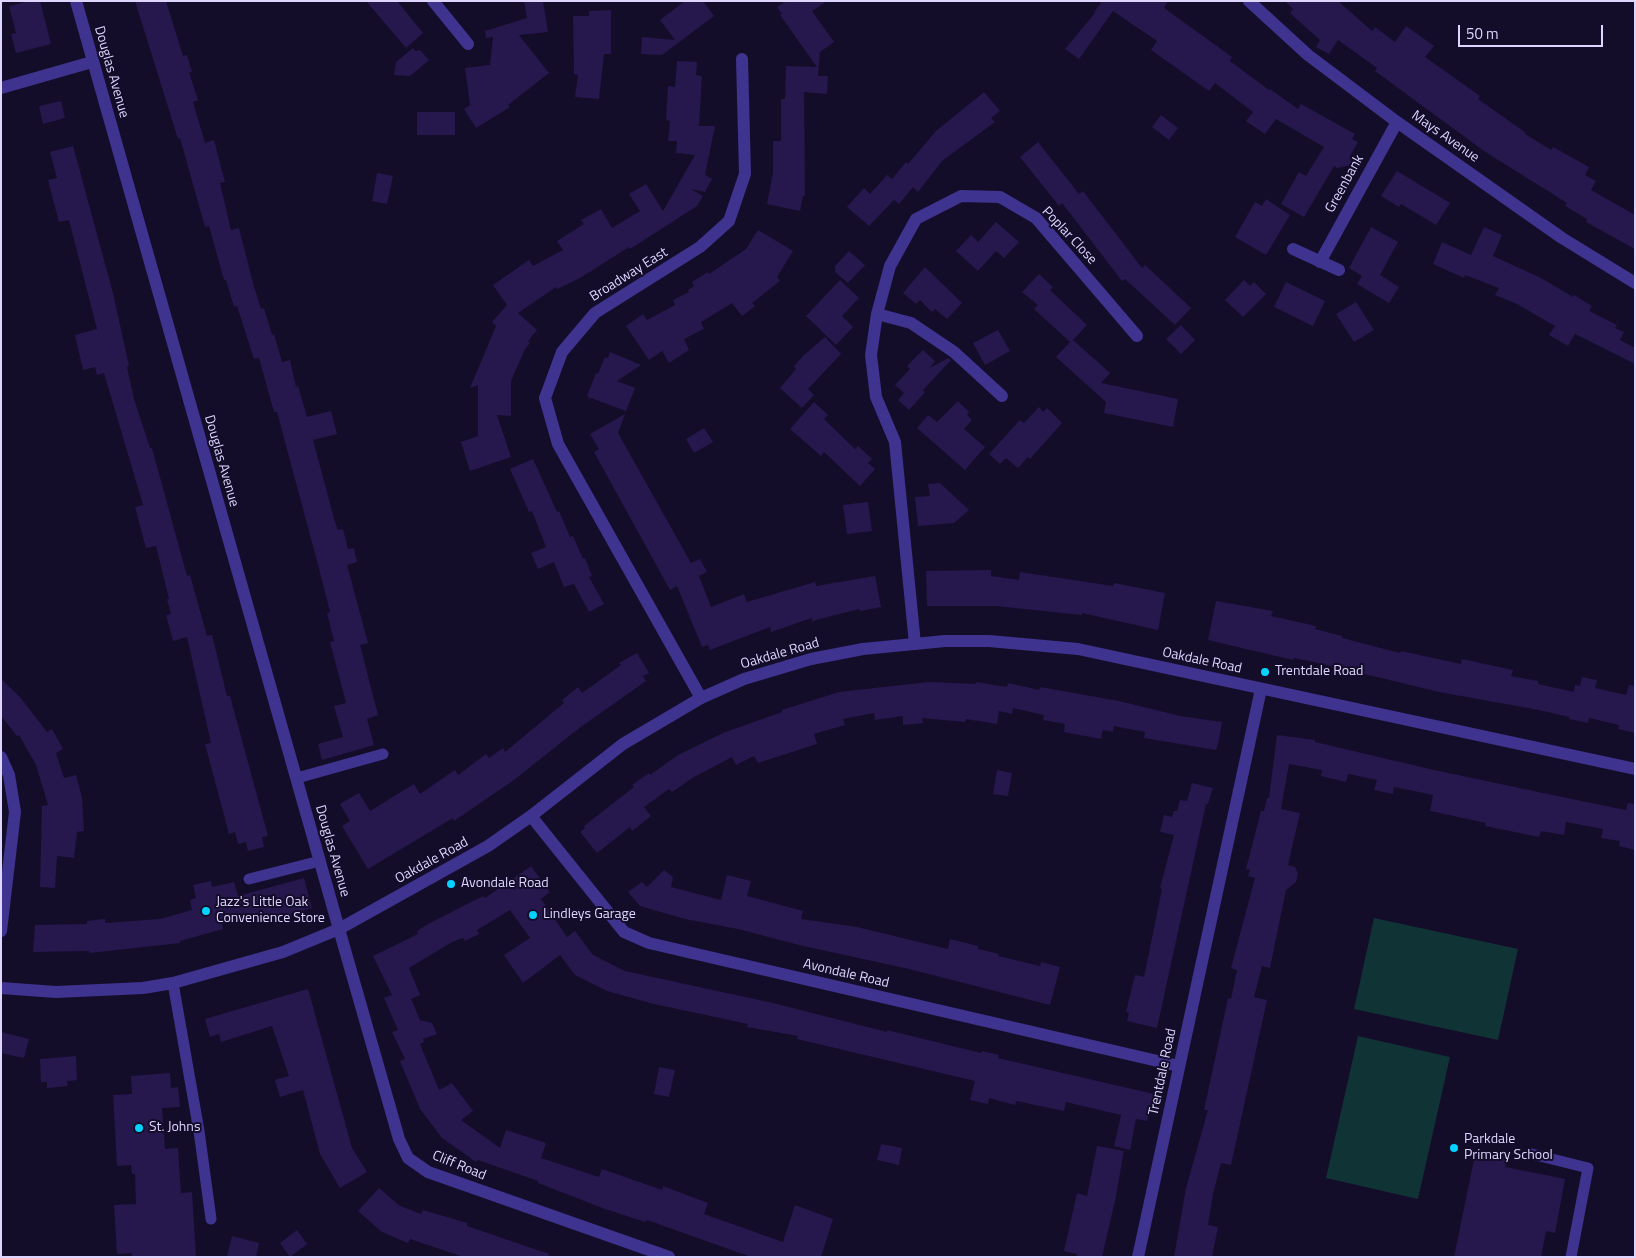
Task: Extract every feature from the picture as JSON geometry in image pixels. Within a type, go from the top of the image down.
[{"type":"street","name":"Douglas Avenue","points":[[76,1],[339,929]]},
{"type":"street","points":[[433,1],[468,44]]},
{"type":"street","name":"Mays Avenue","points":[[1249,1],[1308,55],[1397,122],[1562,238],[1635,283]]},
{"type":"street","name":"Broadway East","points":[[701,698],[558,444],[545,398],[562,352],[595,313],[700,247],[729,221],[745,174],[742,59]]},
{"type":"street","points":[[1,88],[92,62]]},
{"type":"street","name":"Greenbank","points":[[1320,262],[1397,122]]},
{"type":"street","name":"Poplar Close","points":[[915,644],[895,442],[876,396],[870,355],[877,314],[890,266],[916,219],[961,196],[1000,197],[1036,218],[1137,336]]},
{"type":"street","points":[[1293,249],[1339,270]]},
{"type":"street","points":[[877,314],[912,323],[954,352],[1002,396]]},
{"type":"street","name":"Oakdale Road","points":[[1,988],[56,992],[143,988],[173,983],[283,952],[339,929],[446,871],[531,816],[623,744],[701,698],[744,679],[811,659],[863,649],[915,644],[989,641],[1078,649],[1635,769]]},
{"type":"street","name":"Trentdale Road","points":[[1138,1257],[1261,689]]},
{"type":"street","points":[[1,757],[9,775],[15,812],[1,931]]},
{"type":"street","name":"Avondale Road","points":[[531,816],[624,932],[649,943],[1179,1066]]},
{"type":"street","name":"Cliff Road","points":[[339,929],[399,1139],[408,1158],[428,1172],[669,1257]]},
{"type":"lane","points":[[297,778],[383,754]]},
{"type":"lane","points":[[250,879],[320,861]]},
{"type":"lane","points":[[173,983],[211,1219]]},
{"type":"lane","points":[[1532,1154],[1588,1168],[1571,1257]]},
{"type":"green space","points":[[1374,918],[1518,949],[1498,1040],[1354,1009]]},
{"type":"green space","points":[[1358,1036],[1450,1057],[1418,1199],[1326,1178]]},
{"type":"building","points":[[29,1],[40,1],[51,44],[16,53],[11,34],[16,33],[9,6]]},
{"type":"building","points":[[135,1],[166,1],[183,56],[187,55],[192,72],[189,72],[198,100],[193,102],[205,143],[214,140],[225,182],[220,183],[231,230],[239,228],[261,309],[264,308],[282,362],[290,360],[296,387],[298,386],[307,417],[331,411],[337,434],[313,440],[338,530],[343,529],[348,549],[354,548],[357,562],[347,565],[368,643],[360,645],[378,715],[367,719],[374,745],[322,760],[318,744],[343,737],[334,706],[346,703],[330,642],[334,641],[327,613],[330,612],[277,412],[274,412],[259,358],[254,359],[237,306],[234,307],[226,280],[224,280],[209,226],[205,227],[180,138],[178,139]]},
{"type":"building","points":[[366,1],[397,1],[423,33],[406,48]]},
{"type":"building","points":[[524,1],[543,1],[548,32],[519,35],[549,73],[508,105],[510,107],[476,128],[464,109],[470,105],[465,68],[490,65],[493,37],[486,38],[485,31],[527,18]]},
{"type":"building","points":[[685,1],[703,1],[714,16],[662,55],[641,54],[642,37],[675,40],[660,20]]},
{"type":"building","points":[[786,1],[827,1],[812,11],[834,42],[820,52],[818,76],[828,76],[827,94],[804,92],[805,196],[803,196],[800,211],[767,204],[773,173],[773,141],[781,141],[781,99],[785,99],[786,66],[817,67],[780,15],[782,14],[777,7]]},
{"type":"building","points":[[1099,1],[1168,1],[1164,8],[1232,57],[1230,61],[1269,90],[1298,109],[1301,104],[1355,134],[1352,139],[1358,142],[1350,156],[1352,165],[1337,168],[1334,166],[1304,217],[1281,204],[1299,172],[1306,176],[1324,147],[1276,119],[1265,134],[1246,121],[1253,112],[1215,83],[1209,91],[1151,50],[1157,41],[1113,11],[1079,59],[1065,49],[1095,13],[1101,3]]},
{"type":"building","points":[[1285,1],[1338,1],[1372,31],[1375,27],[1395,42],[1406,26],[1434,46],[1425,57],[1480,96],[1478,99],[1525,134],[1551,150],[1553,147],[1589,167],[1585,175],[1596,181],[1591,190],[1635,215],[1635,249],[1586,222],[1587,219],[1565,206],[1567,203],[1484,151],[1375,71],[1377,68],[1338,40],[1329,54],[1316,47],[1320,40],[1290,13],[1293,9]]},
{"type":"building","points":[[611,10],[611,54],[604,54],[599,99],[575,97],[578,75],[574,74],[573,16],[589,16],[589,11]]},
{"type":"building","points":[[413,48],[415,51],[420,50],[429,60],[410,76],[394,75],[396,62]]},
{"type":"building","points":[[677,61],[697,62],[696,75],[702,76],[699,126],[715,126],[705,175],[712,179],[705,192],[691,189],[703,196],[697,206],[630,249],[629,247],[580,278],[557,289],[556,287],[518,313],[537,330],[528,341],[530,343],[525,349],[511,381],[511,416],[497,415],[511,457],[470,471],[461,442],[478,436],[478,385],[470,388],[496,326],[492,322],[507,305],[493,285],[529,260],[533,266],[563,250],[557,241],[584,224],[581,220],[601,209],[612,228],[640,211],[629,194],[646,184],[663,211],[695,155],[676,153],[677,141],[668,141],[670,121],[666,120],[668,86],[675,87]]},
{"type":"building","points":[[984,92],[1000,111],[991,118],[995,122],[942,161],[918,192],[913,187],[899,204],[894,200],[869,226],[847,207],[864,188],[870,194],[887,175],[892,179],[906,162],[908,164],[936,131]]},
{"type":"building","points":[[61,101],[65,118],[43,124],[39,106]]},
{"type":"building","points":[[417,112],[455,112],[455,135],[417,135]]},
{"type":"building","points":[[1161,115],[1178,128],[1169,140],[1152,127]]},
{"type":"building","points":[[1038,142],[1079,194],[1083,191],[1142,268],[1145,265],[1191,308],[1175,325],[1125,279],[1122,281],[1062,203],[1059,206],[1020,157]]},
{"type":"building","points":[[73,146],[113,293],[129,366],[127,367],[134,399],[150,448],[152,448],[187,576],[190,575],[207,636],[212,635],[227,696],[230,696],[268,836],[262,837],[264,847],[248,851],[246,842],[238,844],[235,832],[229,834],[205,744],[211,743],[187,637],[173,641],[166,615],[171,614],[167,599],[169,599],[156,546],[146,548],[135,507],[143,505],[104,373],[97,375],[95,367],[83,370],[75,335],[97,329],[69,220],[59,222],[48,180],[57,178],[50,152]]},
{"type":"building","points":[[1397,171],[1450,203],[1436,225],[1401,204],[1399,207],[1381,196]]},
{"type":"building","points":[[377,173],[393,176],[387,204],[372,201]]},
{"type":"building","points":[[1266,199],[1290,215],[1266,255],[1235,237],[1255,202],[1262,206]]},
{"type":"building","points":[[996,222],[1019,242],[1004,258],[996,251],[978,271],[956,251],[971,235],[978,242]]},
{"type":"building","points":[[1371,227],[1398,242],[1380,275],[1399,287],[1389,303],[1357,284],[1362,276],[1349,268]]},
{"type":"building","points":[[1484,227],[1502,235],[1493,256],[1541,278],[1573,297],[1574,295],[1592,306],[1589,311],[1617,325],[1615,328],[1624,332],[1620,340],[1635,348],[1635,364],[1575,334],[1568,346],[1549,335],[1555,326],[1517,304],[1495,295],[1499,288],[1465,275],[1464,278],[1433,264],[1442,242],[1471,255]]},
{"type":"building","points":[[758,230],[793,251],[777,277],[780,281],[752,303],[755,306],[742,316],[732,303],[701,322],[704,329],[684,339],[689,350],[669,363],[662,351],[649,360],[626,326],[643,314],[647,320],[675,305],[673,300],[689,292],[688,290],[694,286],[692,282],[708,272],[709,274],[746,249]]},
{"type":"building","points":[[849,251],[865,265],[848,283],[835,272],[835,266]]},
{"type":"building","points":[[925,267],[962,303],[947,319],[935,309],[932,312],[920,300],[916,304],[903,293]]},
{"type":"building","points":[[1039,274],[1053,287],[1050,290],[1087,325],[1073,340],[1110,373],[1101,383],[1178,399],[1173,427],[1104,413],[1106,402],[1056,357],[1070,342],[1034,309],[1038,305],[1022,292]]},
{"type":"building","points":[[840,280],[859,298],[842,316],[853,327],[836,345],[806,316]]},
{"type":"building","points":[[1244,280],[1250,286],[1254,282],[1266,294],[1243,317],[1225,300]]},
{"type":"building","points":[[1286,282],[1325,301],[1313,326],[1274,307]]},
{"type":"building","points":[[1356,302],[1374,330],[1354,342],[1336,314]]},
{"type":"building","points":[[1181,325],[1195,340],[1181,354],[1166,339]]},
{"type":"building","points":[[998,330],[1010,351],[985,365],[973,343]]},
{"type":"building","points":[[825,337],[841,354],[808,389],[814,395],[802,408],[780,388],[796,369],[794,366]]},
{"type":"building","points":[[923,350],[935,361],[930,368],[948,358],[951,360],[923,390],[925,392],[909,410],[898,400],[904,393],[895,385],[910,369],[907,366]]},
{"type":"building","points":[[610,352],[641,365],[617,381],[635,388],[626,411],[591,398],[588,400],[589,397],[587,396],[596,373],[598,374],[605,357],[608,358]]},
{"type":"building","points":[[958,401],[969,412],[967,415],[972,420],[964,429],[985,447],[965,470],[917,428],[928,415],[937,422]]},
{"type":"building","points":[[814,402],[828,415],[824,419],[830,425],[855,449],[858,446],[872,459],[868,463],[875,469],[860,486],[824,452],[821,456],[790,429]]},
{"type":"building","points":[[1039,407],[1043,412],[1047,408],[1062,423],[1030,459],[1028,457],[1018,468],[1006,458],[1000,464],[989,454],[1020,420],[1024,423]]},
{"type":"building","points":[[625,414],[618,433],[691,563],[700,559],[707,572],[699,576],[711,607],[744,594],[747,602],[815,582],[816,586],[875,576],[881,607],[860,611],[859,609],[812,621],[812,618],[771,632],[770,627],[710,650],[708,645],[702,647],[677,586],[670,590],[594,452],[599,449],[590,434]]},
{"type":"building","points":[[704,428],[713,442],[694,453],[686,439]]},
{"type":"building","points":[[533,459],[570,537],[573,536],[583,559],[585,558],[592,576],[589,577],[604,604],[589,612],[574,584],[564,587],[554,562],[538,569],[531,553],[546,547],[532,511],[529,512],[510,469]]},
{"type":"building","points":[[940,483],[969,510],[954,523],[918,526],[915,497],[930,496],[928,484]]},
{"type":"building","points":[[868,502],[872,531],[847,534],[843,505]]},
{"type":"building","points":[[991,570],[991,576],[1019,580],[1020,572],[1113,586],[1114,583],[1165,593],[1158,630],[1082,613],[1082,615],[996,606],[927,606],[926,571]]},
{"type":"building","points":[[1216,601],[1273,611],[1271,616],[1316,626],[1315,629],[1342,636],[1342,638],[1400,653],[1401,651],[1461,664],[1462,659],[1513,670],[1511,676],[1538,681],[1538,684],[1574,692],[1575,685],[1580,686],[1582,677],[1597,680],[1595,688],[1626,695],[1629,685],[1635,686],[1635,733],[1618,729],[1619,725],[1589,718],[1588,723],[1539,710],[1439,692],[1323,664],[1294,658],[1293,660],[1208,640]]},
{"type":"building","points":[[637,653],[649,673],[643,676],[646,681],[578,729],[514,780],[454,821],[453,818],[368,869],[342,826],[350,821],[340,804],[359,793],[370,811],[414,784],[420,794],[455,770],[458,775],[486,754],[489,758],[503,748],[505,752],[564,703],[562,700],[578,687],[582,693],[621,665],[619,663]]},
{"type":"building","points":[[1,679],[20,697],[47,732],[52,729],[63,749],[56,753],[64,778],[76,775],[82,797],[84,831],[77,832],[74,858],[57,856],[55,888],[40,887],[42,806],[48,805],[36,765],[19,735],[17,736],[1,716]]},
{"type":"building","points":[[929,682],[976,684],[976,682],[1007,687],[1008,683],[1039,690],[1040,687],[1119,701],[1180,716],[1222,722],[1219,740],[1216,750],[1144,738],[1145,732],[1114,726],[1113,732],[1103,730],[1101,739],[1064,732],[1065,724],[1043,720],[1044,715],[1013,708],[1012,714],[999,711],[997,724],[966,719],[965,722],[922,718],[923,723],[903,725],[903,716],[875,720],[874,713],[843,719],[845,725],[814,734],[817,744],[758,763],[754,756],[736,765],[732,757],[694,777],[672,792],[669,789],[644,807],[651,816],[632,831],[630,827],[597,853],[580,832],[585,828],[584,826],[649,773],[650,775],[678,755],[723,733],[782,712],[782,710],[839,692]]},
{"type":"building","points":[[1277,735],[1315,740],[1315,742],[1434,770],[1626,810],[1628,803],[1635,804],[1635,850],[1619,846],[1620,841],[1601,838],[1603,829],[1566,822],[1564,835],[1541,831],[1539,837],[1485,826],[1486,823],[1430,811],[1433,795],[1394,787],[1393,794],[1374,790],[1377,780],[1348,774],[1346,782],[1321,776],[1322,770],[1289,764],[1281,809],[1300,813],[1288,865],[1295,867],[1298,873],[1296,882],[1286,890],[1270,968],[1262,966],[1254,997],[1267,1000],[1231,1165],[1221,1163],[1213,1194],[1208,1225],[1218,1227],[1212,1257],[1174,1257],[1186,1188],[1208,1110],[1204,1110],[1228,998],[1231,999],[1237,970],[1231,968],[1255,878],[1248,876],[1250,870],[1246,869],[1261,811],[1264,811],[1267,798],[1269,798]]},
{"type":"building","points":[[997,770],[1012,773],[1008,796],[993,794]]},
{"type":"building","points":[[1192,783],[1213,788],[1208,804],[1206,804],[1157,1028],[1127,1021],[1129,1013],[1126,1012],[1135,975],[1144,977],[1162,889],[1160,888],[1174,835],[1160,832],[1164,815],[1172,817],[1174,811],[1177,811],[1180,800],[1187,801]]},
{"type":"building","points":[[531,866],[550,892],[541,899],[567,937],[575,931],[593,955],[625,971],[773,1003],[887,1032],[887,1030],[981,1053],[982,1051],[999,1055],[998,1058],[1154,1094],[1147,1121],[1136,1119],[1130,1150],[1114,1146],[1121,1115],[1066,1102],[1064,1111],[1016,1101],[1015,1105],[989,1098],[988,1104],[970,1100],[975,1081],[797,1039],[798,1036],[747,1027],[748,1024],[654,1004],[607,991],[575,975],[560,955],[523,983],[504,955],[530,938],[510,910],[477,930],[479,934],[465,941],[463,938],[452,942],[409,968],[420,995],[411,999],[420,1020],[432,1023],[437,1034],[423,1039],[424,1042],[420,1044],[439,1090],[452,1083],[473,1111],[461,1120],[500,1148],[506,1130],[546,1143],[541,1158],[599,1177],[602,1169],[662,1190],[663,1186],[708,1203],[704,1214],[783,1242],[795,1205],[833,1219],[821,1257],[751,1257],[647,1220],[645,1222],[605,1209],[538,1183],[538,1181],[478,1160],[476,1162],[442,1138],[420,1109],[400,1061],[405,1059],[392,1032],[398,1030],[384,998],[392,995],[373,956],[418,934],[417,931],[430,923],[477,899],[484,896],[485,898]]},
{"type":"building","points":[[664,870],[673,877],[671,887],[721,900],[727,875],[751,881],[747,896],[803,911],[801,919],[857,927],[948,949],[950,939],[978,946],[978,949],[999,954],[998,956],[1040,966],[1041,962],[1060,967],[1050,1005],[909,969],[799,945],[738,929],[685,919],[640,906],[628,892],[642,882],[647,887]]},
{"type":"building","points":[[304,878],[312,908],[253,924],[251,916],[222,924],[223,929],[180,941],[180,943],[89,953],[89,951],[33,952],[35,925],[87,924],[87,921],[105,919],[105,923],[160,919],[192,910],[190,900],[196,898],[193,885],[211,881],[212,887],[234,882],[238,896]]},
{"type":"building","points":[[308,989],[352,1148],[367,1172],[340,1188],[320,1154],[303,1090],[280,1097],[275,1080],[289,1076],[272,1026],[221,1042],[219,1034],[210,1037],[205,1019]]},
{"type":"building","points":[[1,1032],[29,1039],[24,1058],[1,1053]]},
{"type":"building","points":[[76,1056],[77,1080],[67,1081],[68,1086],[47,1088],[47,1082],[41,1082],[40,1059]]},
{"type":"building","points":[[659,1067],[675,1070],[669,1097],[654,1094]]},
{"type":"building","points":[[170,1073],[171,1088],[178,1087],[180,1107],[162,1108],[165,1149],[178,1148],[181,1193],[192,1192],[196,1257],[132,1257],[132,1253],[117,1254],[114,1205],[136,1204],[135,1174],[132,1174],[131,1165],[117,1166],[113,1095],[132,1094],[131,1076]]},
{"type":"building","points":[[881,1144],[902,1148],[899,1165],[877,1160]]},
{"type":"building","points":[[1097,1146],[1124,1151],[1115,1201],[1102,1257],[1076,1257],[1077,1254],[1064,1251],[1077,1193],[1087,1196]]},
{"type":"building","points":[[1476,1150],[1507,1156],[1505,1167],[1565,1179],[1555,1233],[1546,1231],[1541,1257],[1454,1257]]},
{"type":"building","points":[[379,1188],[400,1206],[421,1214],[423,1210],[467,1223],[467,1226],[549,1254],[548,1257],[464,1257],[410,1239],[408,1243],[382,1232],[358,1211]]},
{"type":"building","points":[[297,1230],[307,1244],[290,1257],[280,1243]]},
{"type":"building","points":[[232,1236],[259,1243],[256,1257],[227,1257]]},
{"type":"place","name":"Trentdale Road","points":[[1265,672]]},
{"type":"place","name":"Avondale Road","points":[[451,884]]},
{"type":"place","name":"Jazz's Little Oak Convenience Store","points":[[206,911]]},
{"type":"place","name":"Lindleys Garage","points":[[533,915]]},
{"type":"place","name":"St. Johns","points":[[139,1128]]},
{"type":"place","name":"Parkdale Primary School","points":[[1454,1148]]}]
